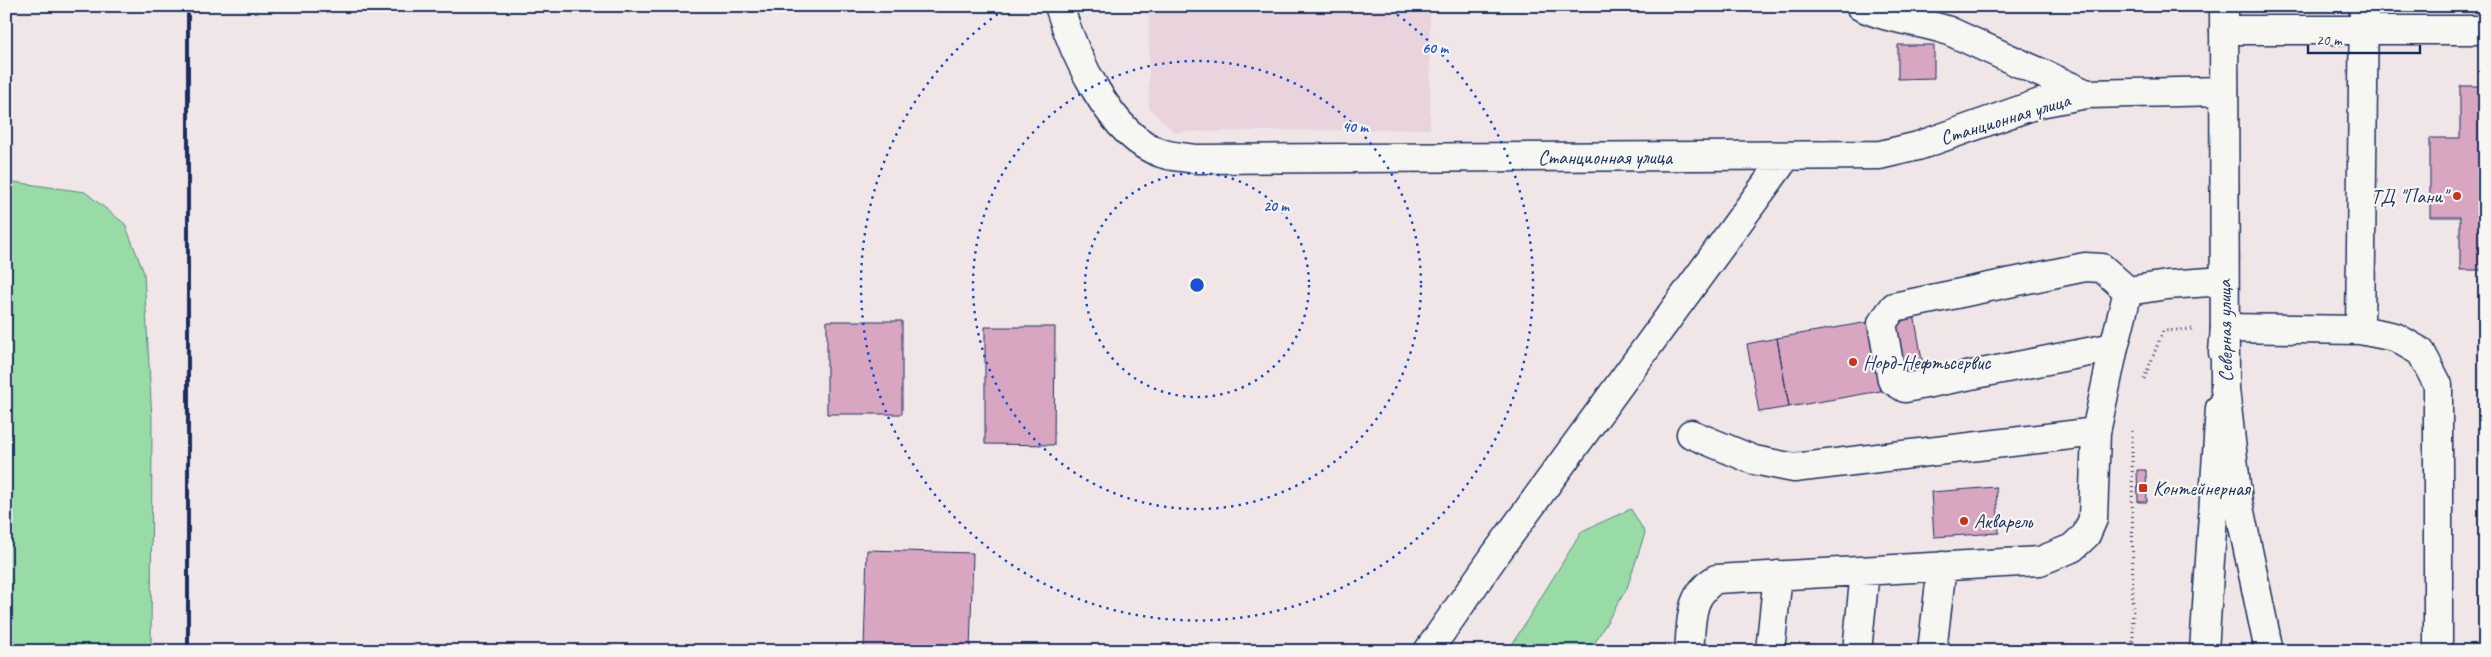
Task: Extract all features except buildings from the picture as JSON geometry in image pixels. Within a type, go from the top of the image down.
[{"type":"street","name":"Станционная улица","points":[[1059,6],[1074,47],[1092,82],[1118,120],[1140,142],[1161,153],[1195,159],[1880,155],[1918,146],[2040,104],[2087,94],[2224,91]]},
{"type":"street","points":[[1860,6],[1891,19],[1931,25],[1950,31],[2087,94]]},
{"type":"street","points":[[2224,18],[2364,18],[2485,30]]},
{"type":"street","name":"Северная улица","points":[[2224,18],[2225,389],[2238,502],[2269,651]]},
{"type":"street","points":[[2360,330],[2364,18]]},
{"type":"street","points":[[1428,651],[1500,547],[1786,157]]},
{"type":"street","points":[[2114,347],[1905,388],[1892,380],[1882,323],[1894,307],[2085,267],[2102,268],[2128,291],[2224,281]]},
{"type":"street","points":[[1689,651],[1692,611],[1698,593],[1704,586],[1716,579],[2040,561],[2072,548],[2086,535],[2093,519],[2096,432],[2128,291]]},
{"type":"street","points":[[2204,651],[2225,328],[2360,330],[2396,337],[2421,352],[2438,385],[2438,651]]},
{"type":"street","points":[[1691,434],[1754,460],[1794,468],[1954,451],[2096,432]]},
{"type":"street","points":[[1932,651],[1942,566]]},
{"type":"street","points":[[1857,651],[1865,570]]},
{"type":"street","points":[[1770,651],[1778,576]]},
{"type":"path","points":[[2143,380],[2163,331],[2225,328]]},
{"type":"path","points":[[2132,430],[2133,651]]},
{"type":"shaded area","points":[[1149,6],[1430,6],[1430,129],[1174,132],[1149,108]]},
{"type":"green space","points":[[6,181],[85,192],[125,224],[144,273],[152,420],[151,651],[6,651]]},
{"type":"green space","points":[[1631,509],[1645,533],[1627,588],[1594,644],[1593,651],[1508,651],[1582,531]]},
{"type":"railway","points":[[188,6],[188,651]]},
{"type":"place","name":"ТД \"Пани\"","points":[[2457,196]]},
{"type":"place","name":"Норд-Нефтьсервис","points":[[1853,362]]},
{"type":"place","name":"Контейнерная","points":[[2143,488]]},
{"type":"place","name":"Акварель","points":[[1964,521]]}]
